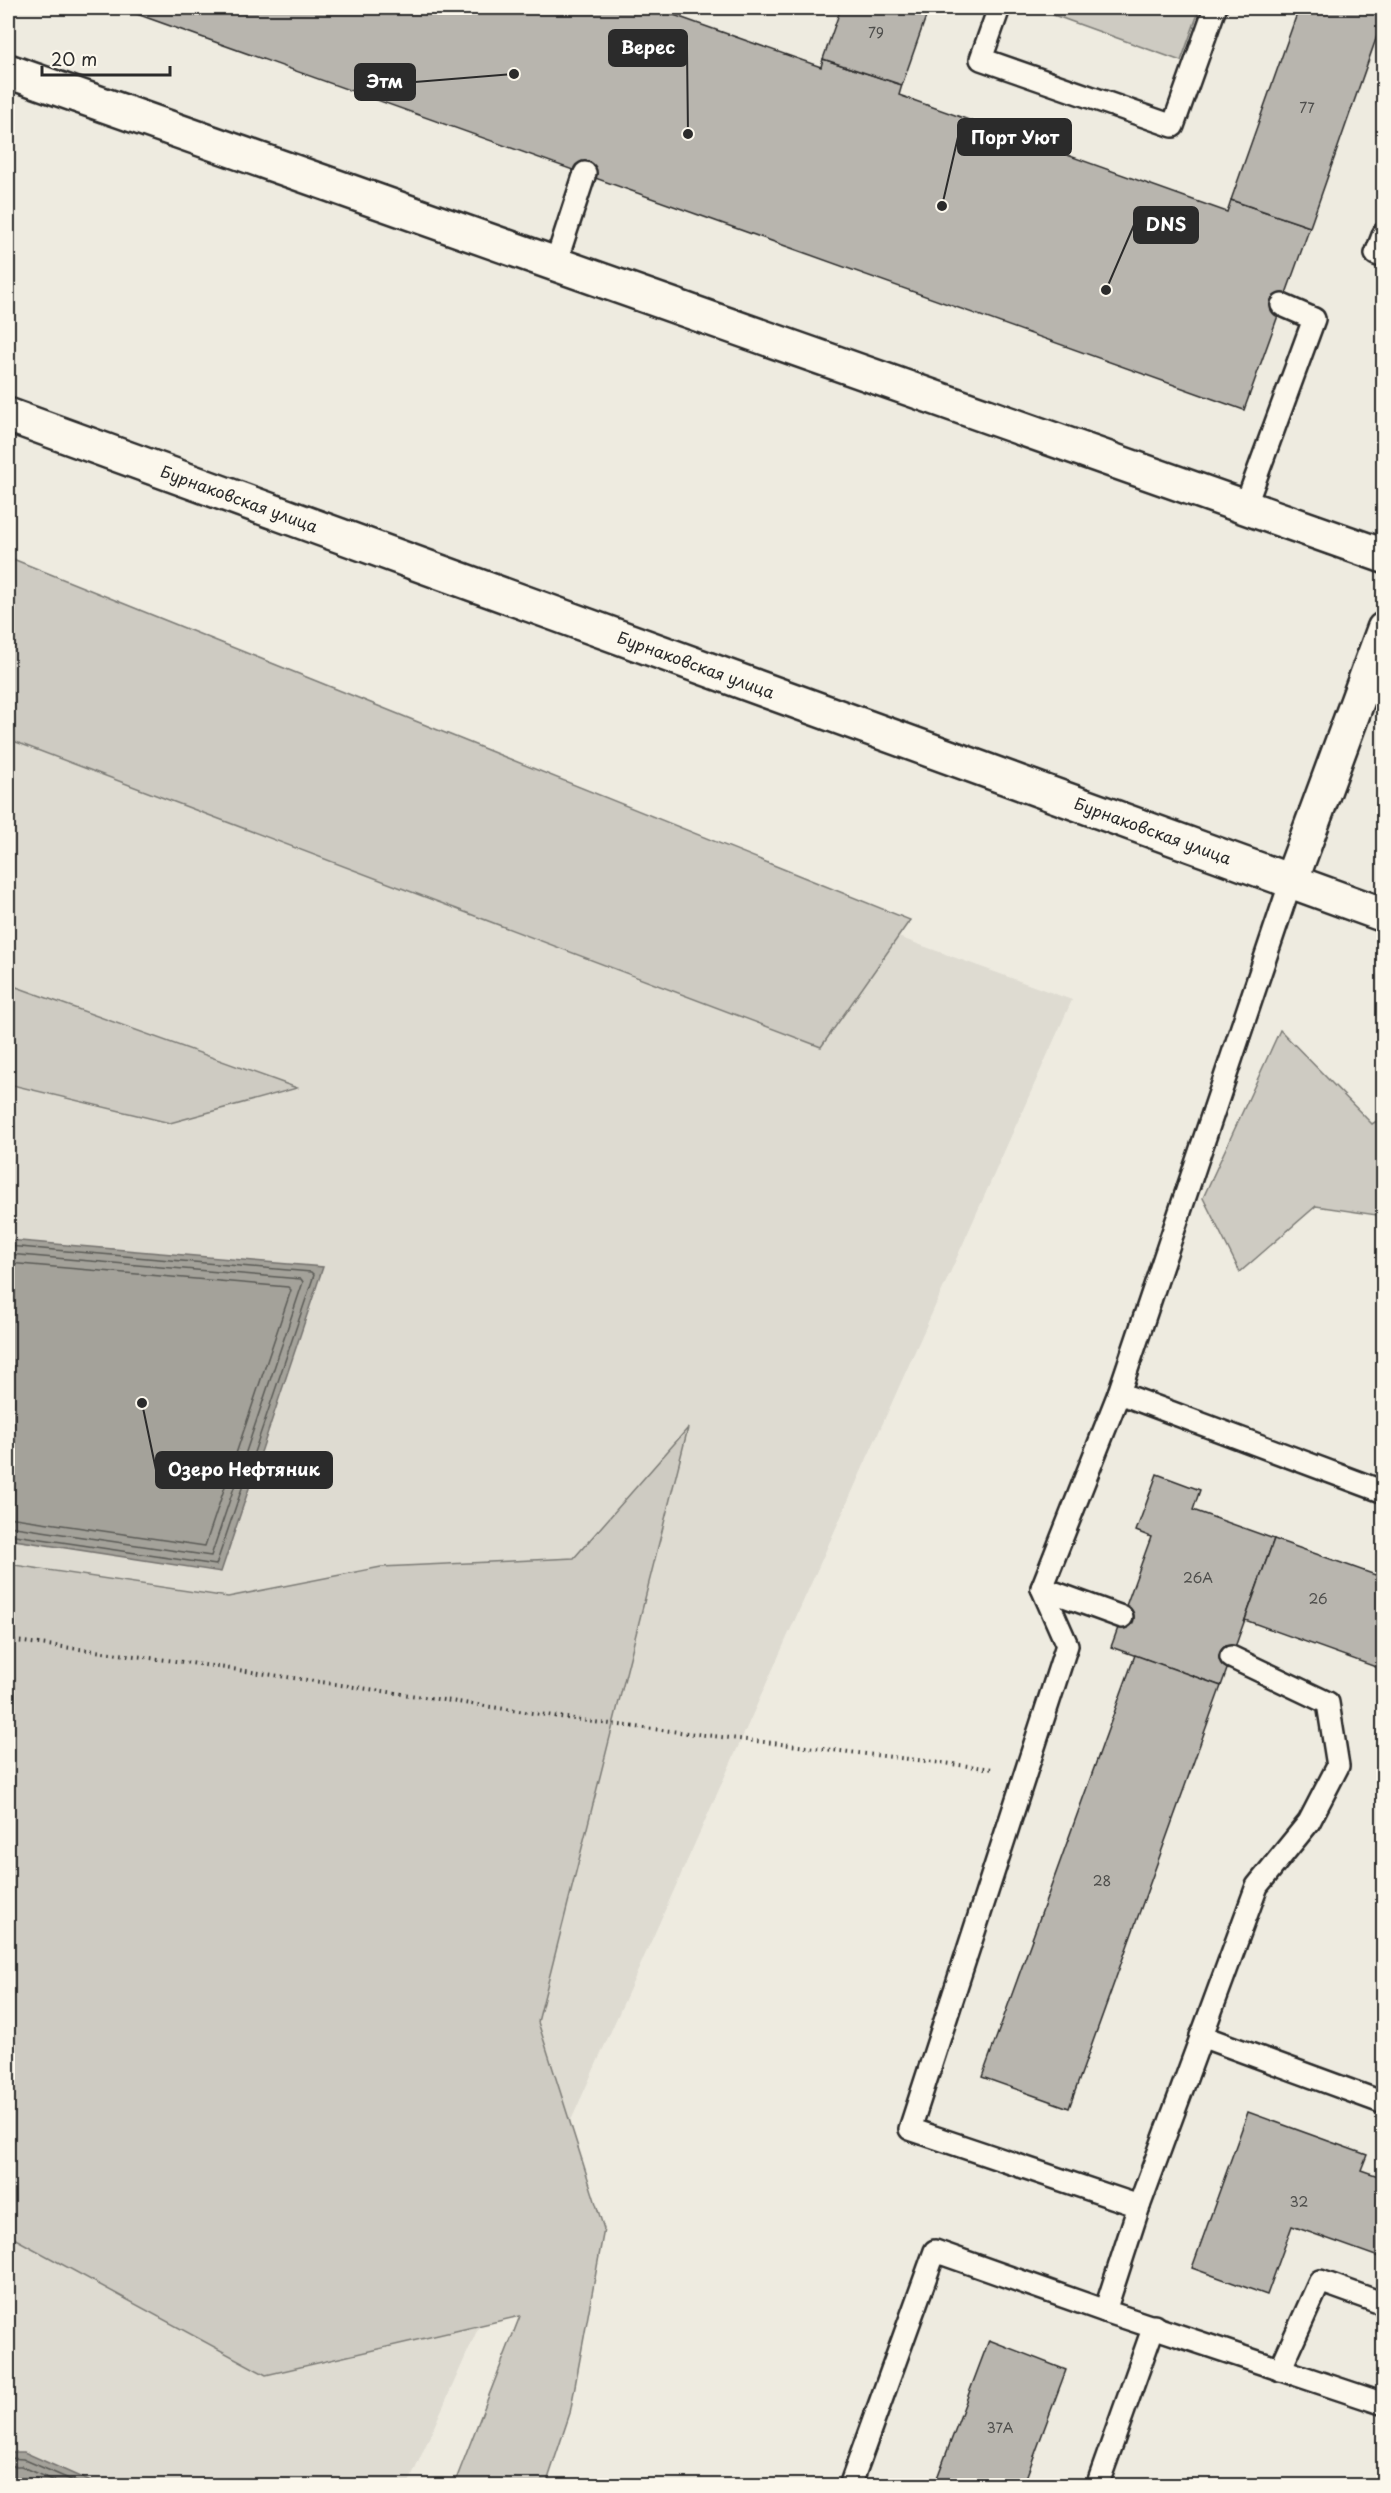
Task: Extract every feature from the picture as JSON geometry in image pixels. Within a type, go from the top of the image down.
[{"type":"street","points":[[8,71],[1383,556]]},
{"type":"street","name":"Бурнаковская улица","points":[[8,416],[1383,915]]},
{"type":"street","points":[[1291,881],[1383,629]]},
{"type":"lane","points":[[999,8],[981,58],[1173,126],[1215,8]]},
{"type":"lane","points":[[555,265],[585,173]]},
{"type":"lane","points":[[1383,232],[1376,254],[1383,257]]},
{"type":"lane","points":[[1245,507],[1314,319],[1282,304]]},
{"type":"lane","points":[[1139,2206],[910,2129],[1066,1645],[1042,1588],[1119,1393],[1291,881]]},
{"type":"lane","points":[[1119,1393],[1383,1492]]},
{"type":"lane","points":[[1042,1588],[1122,1617]]},
{"type":"lane","points":[[1105,2311],[1139,2206],[1257,1886],[1309,1822],[1338,1766],[1328,1703],[1231,1657]]},
{"type":"lane","points":[[1201,2036],[1383,2103]]},
{"type":"lane","points":[[850,2486],[935,2251],[1105,2311],[1383,2404]]},
{"type":"lane","points":[[1280,2370],[1320,2281],[1383,2304]]},
{"type":"lane","points":[[1098,2486],[1154,2326]]},
{"type":"path","points":[[8,1640],[203,1665],[594,1722],[1025,1772]]},
{"type":"shaded area","points":[[1034,8],[1200,8],[1181,61]]},
{"type":"shaded area","points":[[8,557],[910,920],[821,1047],[8,739]]},
{"type":"shaded area","points":[[8,614],[1072,1000],[408,2485],[8,2485]]},
{"type":"shaded area","points":[[8,984],[297,1088],[170,1123],[8,1084]]},
{"type":"shaded area","points":[[1280,1030],[1372,1124],[1383,1117],[1383,1216],[1316,1206],[1240,1272],[1203,1198]]},
{"type":"shaded area","points":[[688,1428],[538,2022],[604,2229],[570,2413],[546,2485],[454,2485],[520,2316],[266,2375],[8,2235],[8,1564],[228,1597],[381,1567],[574,1558]]},
{"type":"water","points":[[8,1240],[323,1267],[221,1572],[8,1539]]},
{"type":"water","points":[[8,2452],[24,2452],[98,2485],[8,2485]]},
{"type":"building","points":[[120,8],[654,8],[821,67],[823,59],[902,85],[899,95],[1227,212],[1231,200],[1310,227],[1244,410]]},
{"type":"building","points":[[841,8],[929,8],[902,85],[823,59]]},
{"type":"building","points":[[1299,8],[1384,8],[1384,16],[1310,227],[1231,200]]},
{"type":"building","points":[[1157,1474],[1200,1490],[1193,1510],[1274,1539],[1221,1686],[1111,1647],[1151,1537],[1136,1531]]},
{"type":"building","points":[[1274,1539],[1384,1578],[1384,1670],[1245,1620]]},
{"type":"building","points":[[1135,1655],[1221,1686],[1069,2108],[982,2077]]},
{"type":"building","points":[[1248,2112],[1367,2155],[1361,2170],[1384,2178],[1384,2259],[1292,2226],[1267,2295],[1192,2268]]},
{"type":"building","points":[[989,2340],[1066,2370],[1023,2486],[934,2486]]},
{"type":"place","name":"Этм","points":[[514,74]]},
{"type":"place","name":"Верес","points":[[688,134]]},
{"type":"place","name":"Порт Уют","points":[[942,206]]},
{"type":"place","name":"DNS","points":[[1106,290]]},
{"type":"place","name":"Озеро Нефтяник","points":[[142,1403]]}]
